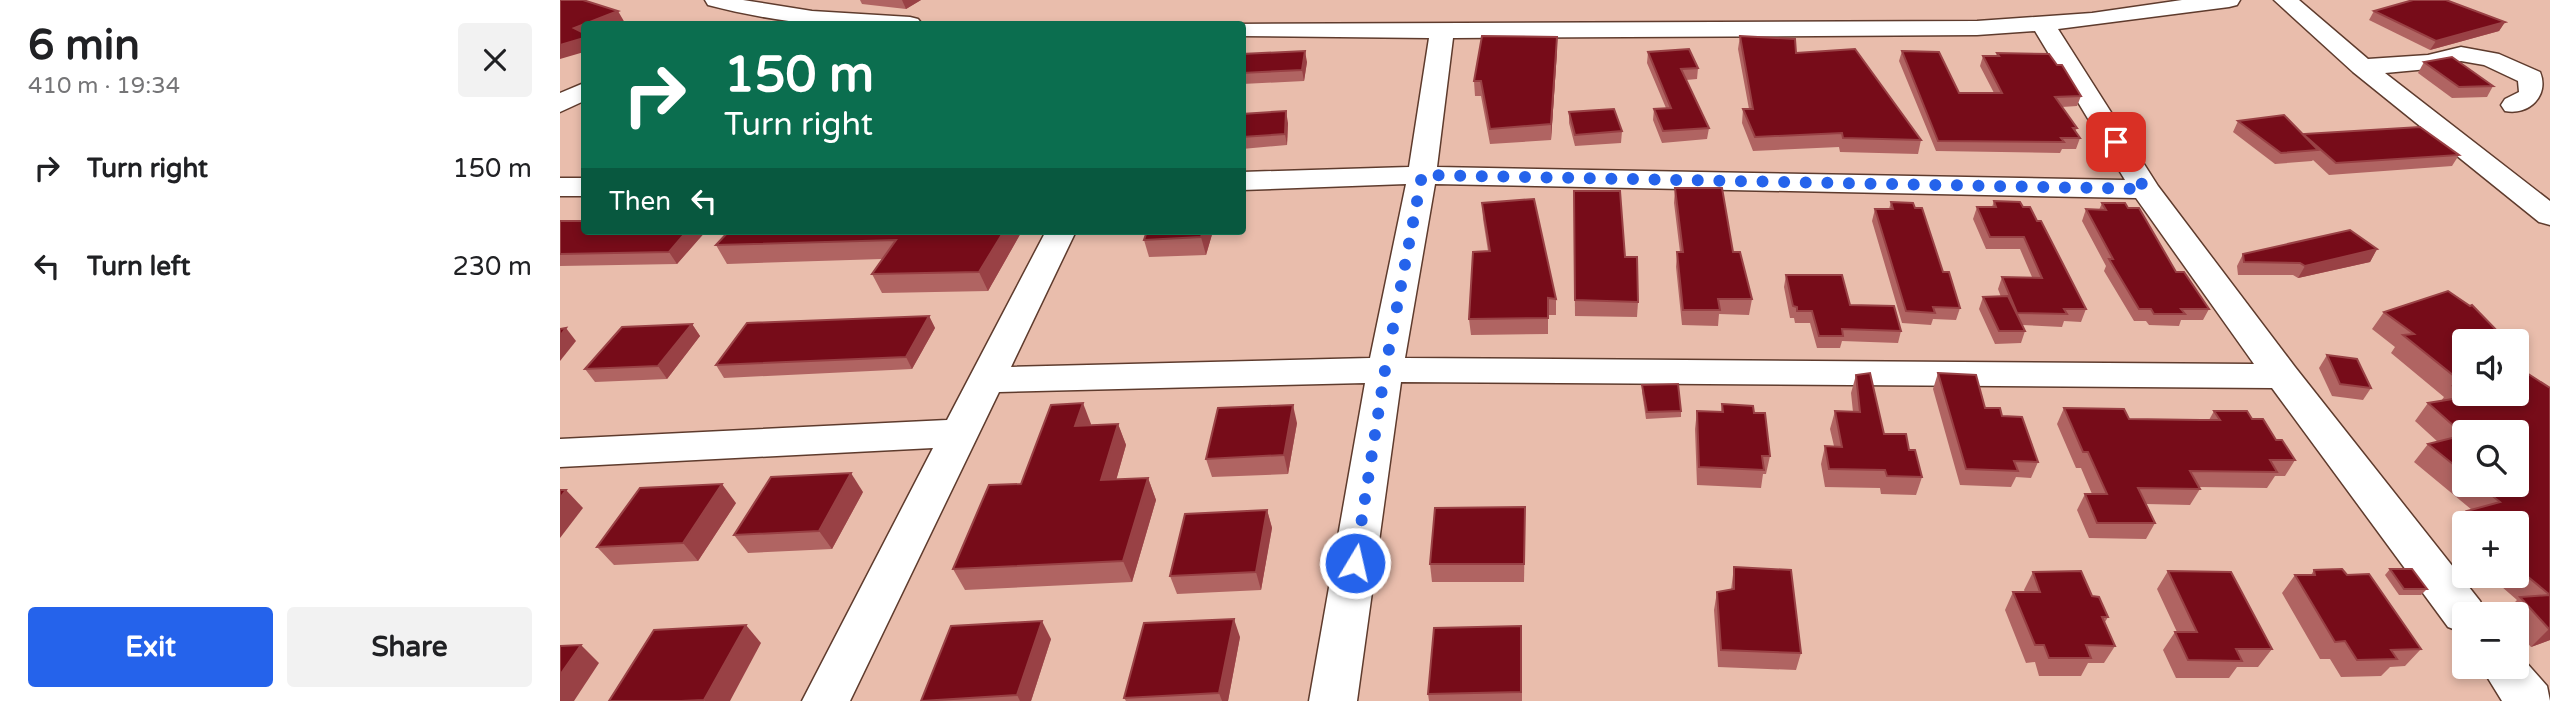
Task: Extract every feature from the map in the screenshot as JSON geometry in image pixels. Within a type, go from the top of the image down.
[{"type":"street","points":[[716,0],[743,8],[864,21]]},
{"type":"street","points":[[1246,29],[1442,31],[1976,28],[2043,24],[2229,0]]},
{"type":"street","points":[[2285,0],[2362,67],[2550,216]]},
{"type":"street","points":[[716,21],[743,8]]},
{"type":"street","points":[[1759,10],[1776,29]]},
{"type":"street","points":[[2043,24],[2145,189],[2282,376],[2455,602]]},
{"type":"street","points":[[1333,701],[1385,370],[1422,175],[1442,31]]},
{"type":"street","points":[[2362,67],[2428,62],[2461,54],[2490,59],[2531,77],[2532,95],[2514,105]]},
{"type":"street","points":[[560,104],[581,93]]},
{"type":"street","points":[[1246,181],[1422,175],[2145,189]]},
{"type":"street","points":[[560,187],[581,187]]},
{"type":"street","points":[[826,701],[1059,235]]},
{"type":"street","points":[[985,380],[1385,370],[2282,376]]},
{"type":"street","points":[[560,453],[959,433]]},
{"type":"street","points":[[2513,679],[2530,701]]},
{"type":"building","points":[[560,0],[583,0],[618,11],[592,21],[581,21],[581,25],[574,28],[581,32],[581,39],[560,45]]},
{"type":"building","points":[[2413,0],[2446,0],[2505,22],[2436,41],[2374,11]]},
{"type":"building","points":[[1482,36],[1557,37],[1551,124],[1490,129],[1481,81],[1474,81]]},
{"type":"building","points":[[1740,36],[1795,39],[1796,53],[1855,49],[1921,140],[1843,138],[1842,133],[1755,137],[1743,109],[1753,109]]},
{"type":"building","points":[[1689,49],[1698,68],[1681,69],[1709,128],[1663,131],[1654,109],[1671,108],[1648,52]]},
{"type":"building","points":[[1305,51],[1302,70],[1246,73],[1246,54]]},
{"type":"building","points":[[1902,51],[1939,52],[1959,93],[2002,93],[1983,56],[1999,56],[1997,53],[2049,54],[2057,65],[2062,65],[2081,96],[2055,97],[2077,128],[2073,128],[2080,138],[2061,138],[2064,142],[1938,141]]},
{"type":"building","points":[[2452,57],[2493,86],[2459,87],[2424,62]]},
{"type":"building","points":[[1614,109],[1622,131],[1575,135],[1569,112]]},
{"type":"building","points":[[1286,111],[1285,134],[1246,137],[1246,114]]},
{"type":"building","points":[[2284,115],[2318,150],[2281,153],[2238,121]]},
{"type":"building","points":[[2420,127],[2459,155],[2336,163],[2303,134]]},
{"type":"building","points":[[1675,188],[1722,188],[1733,252],[1740,252],[1752,299],[1718,299],[1720,310],[1683,310],[1677,252],[1683,252]]},
{"type":"building","points":[[1574,191],[1620,191],[1625,257],[1637,257],[1638,302],[1575,300]]},
{"type":"building","points":[[1534,199],[1556,299],[1548,298],[1548,318],[1469,319],[1473,252],[1490,251],[1482,203]]},
{"type":"building","points":[[1994,201],[2020,202],[2023,207],[2030,207],[2037,221],[2041,221],[2086,309],[2064,309],[2067,314],[2017,313],[2002,277],[2042,278],[2024,237],[1990,237],[1977,207],[1996,207]]},
{"type":"building","points":[[1891,202],[1913,203],[1915,208],[1922,208],[1943,272],[1949,272],[1960,308],[1933,307],[1935,313],[1906,311],[1875,209],[1893,209]]},
{"type":"building","points":[[2102,203],[2125,203],[2128,208],[2139,208],[2176,272],[2184,272],[2209,309],[2181,309],[2185,314],[2154,314],[2151,309],[2139,309],[2109,259],[2113,259],[2086,209],[2106,210]]},
{"type":"building","points":[[560,221],[581,221],[581,235],[684,235],[669,252],[560,254]]},
{"type":"building","points":[[2350,230],[2377,249],[2305,266],[2300,263],[2244,262],[2243,254]]},
{"type":"building","points":[[725,235],[1002,235],[979,272],[872,274],[896,240],[716,245]]},
{"type":"building","points":[[1146,235],[1202,235],[1201,237],[1144,240]]},
{"type":"building","points":[[1786,275],[1842,275],[1850,305],[1894,306],[1901,331],[1842,329],[1843,336],[1819,336],[1812,311],[1797,311],[1797,307],[1793,306]]},
{"type":"building","points":[[2448,291],[2472,305],[2495,329],[2452,329],[2452,374],[2403,335],[2414,334],[2384,312]]},
{"type":"building","points":[[2008,296],[2025,331],[1999,331],[1983,297]]},
{"type":"building","points":[[929,316],[906,357],[716,365],[747,323]]},
{"type":"building","points":[[692,324],[658,366],[585,369],[622,327]]},
{"type":"building","points":[[2327,355],[2357,359],[2371,388],[2340,384]]},
{"type":"building","points":[[1870,373],[1884,434],[1906,434],[1909,450],[1915,450],[1922,477],[1887,476],[1885,470],[1829,469],[1825,446],[1842,447],[1835,411],[1860,412],[1856,375]]},
{"type":"building","points":[[1938,373],[1976,375],[1985,408],[2000,408],[2002,416],[2022,417],[2038,462],[2014,461],[2018,471],[1966,469]]},
{"type":"building","points":[[2529,374],[2550,388],[2550,595],[2529,578],[2529,511],[2467,511],[2500,502],[2494,497],[2529,497],[2529,420],[2452,420],[2452,424],[2428,403],[2452,399],[2452,406],[2529,406]]},
{"type":"building","points":[[1678,384],[1681,411],[1647,412],[1642,385]]},
{"type":"building","points":[[1083,403],[1075,426],[1118,424],[1101,480],[1148,478],[1123,561],[953,569],[989,485],[1021,484],[1051,405]]},
{"type":"building","points":[[1722,404],[1753,406],[1754,413],[1765,413],[1770,456],[1762,456],[1764,470],[1699,467],[1697,411],[1723,412]]},
{"type":"building","points":[[1293,405],[1284,455],[1206,459],[1218,408]]},
{"type":"building","points":[[2064,408],[2124,409],[2129,419],[2220,420],[2214,411],[2247,411],[2252,419],[2263,419],[2276,440],[2282,440],[2295,460],[2270,460],[2277,472],[2190,471],[2200,489],[2138,488],[2155,523],[2097,523],[2085,494],[2107,494],[2088,452],[2083,452]]},
{"type":"building","points":[[2452,438],[2452,463],[2428,444]]},
{"type":"building","points":[[851,473],[819,531],[734,535],[771,477]]},
{"type":"building","points":[[722,484],[683,543],[597,547],[640,488]]},
{"type":"building","points":[[1525,507],[1524,564],[1430,564],[1435,508]]},
{"type":"building","points":[[1267,510],[1256,572],[1170,576],[1185,514]]},
{"type":"building","points":[[1734,567],[1791,570],[1801,653],[1721,650],[1717,592],[1734,589]]},
{"type":"building","points":[[2342,569],[2347,575],[2369,574],[2421,649],[2391,650],[2397,659],[2357,660],[2345,641],[2335,642],[2295,575],[2315,575],[2314,570]]},
{"type":"building","points":[[2390,569],[2412,569],[2427,589],[2404,589]]},
{"type":"building","points":[[2081,571],[2092,596],[2099,597],[2108,617],[2102,617],[2115,646],[2086,645],[2091,658],[2049,658],[2044,645],[2035,645],[2013,592],[2040,592],[2033,572]]},
{"type":"building","points":[[2168,571],[2231,572],[2272,649],[2236,649],[2242,661],[2188,660],[2175,632],[2197,632]]},
{"type":"building","points":[[2550,595],[2550,629],[2529,607],[2529,602],[2525,602],[2520,597]]},
{"type":"building","points":[[1234,619],[1219,693],[1124,698],[1144,623]]},
{"type":"building","points":[[1042,621],[1017,695],[921,701],[951,626]]},
{"type":"building","points":[[746,625],[704,700],[609,701],[654,630]]},
{"type":"building","points":[[1521,626],[1521,692],[1428,694],[1434,628]]},
{"type":"building","points":[[581,645],[560,675],[560,646]]},
{"type":"route","points":[[1355,563],[1385,370],[1422,175],[2145,189],[2116,142]]}]
